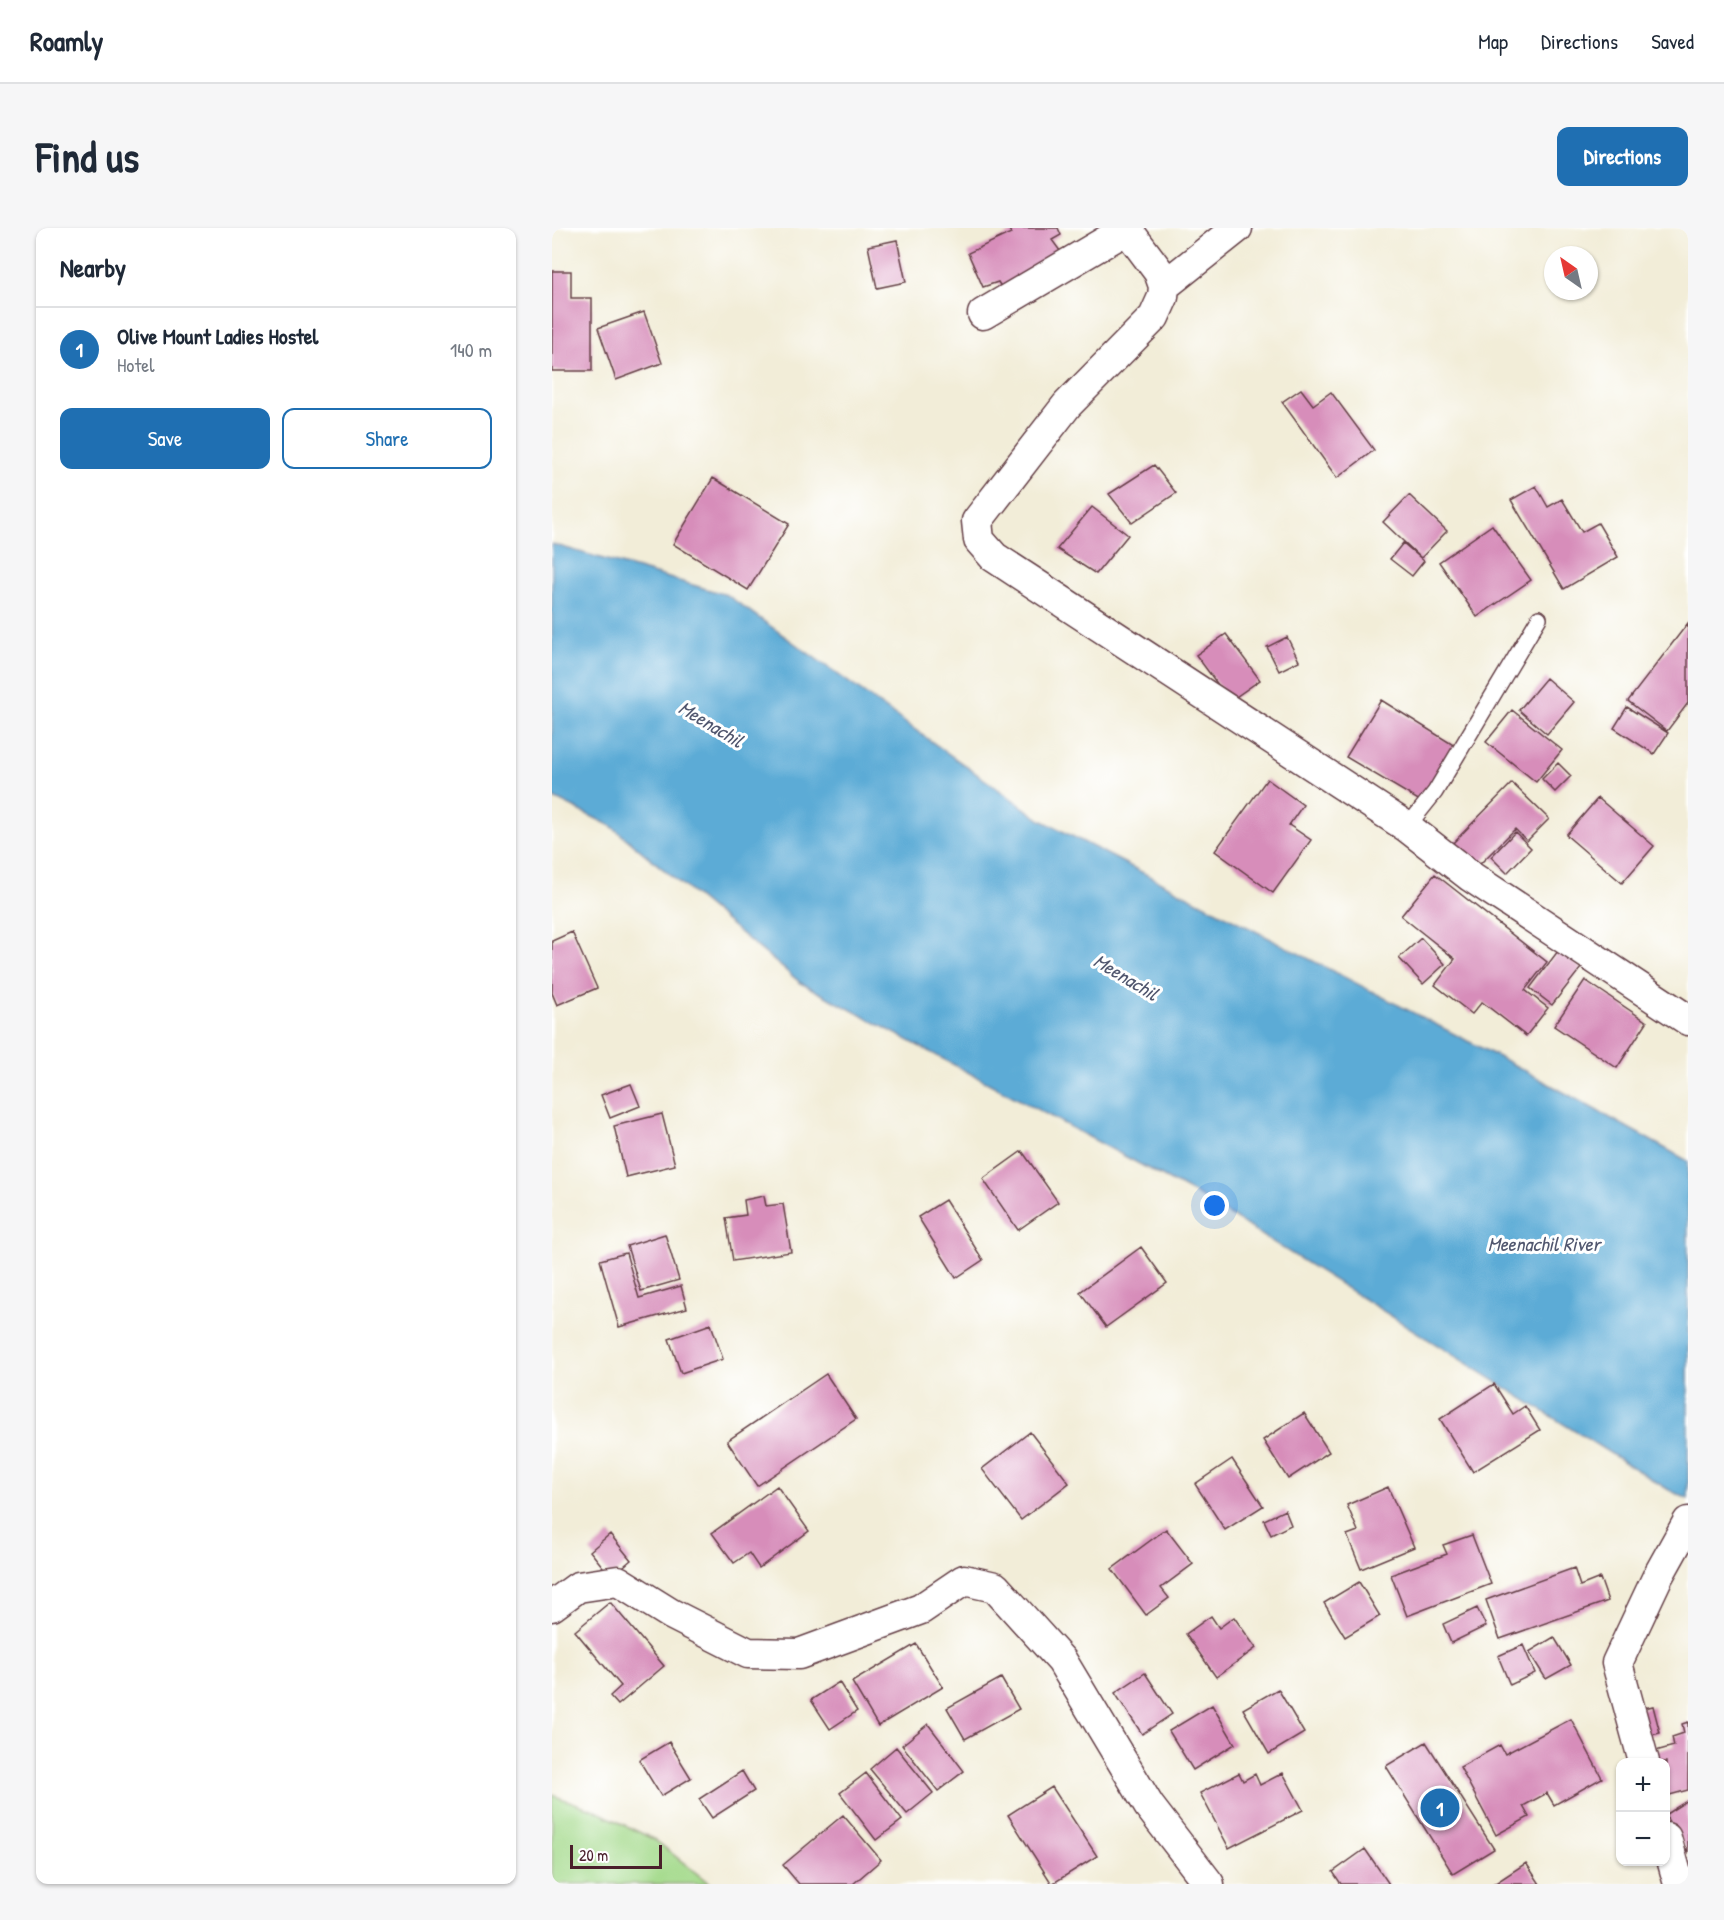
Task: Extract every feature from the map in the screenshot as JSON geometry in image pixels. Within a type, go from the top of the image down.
[{"type":"street","points":[[1164,286],[1237,228]]},
{"type":"street","points":[[983,314],[1126,229],[1159,272],[1164,286],[1163,297],[1154,317],[1067,405],[977,521],[979,540],[994,557],[1407,827],[1470,876],[1688,1020]]},
{"type":"street","points":[[1643,1758],[1617,1663],[1658,1576],[1688,1522]]},
{"type":"street","points":[[552,1606],[578,1587],[618,1581],[672,1614],[748,1653],[799,1654],[921,1609],[964,1580],[995,1587],[1062,1661],[1149,1806],[1209,1884]]},
{"type":"street","points":[[1670,1854],[1679,1884]]},
{"type":"lane","points":[[1407,827],[1435,792],[1539,618]]},
{"type":"green space","points":[[552,1795],[592,1809],[655,1840],[710,1884],[552,1884]]},
{"type":"water","name":"Meenachil River","points":[[552,544],[727,595],[1041,820],[1520,1068],[1688,1161],[1688,1499],[1669,1490],[1201,1197],[801,983],[611,826],[552,797]]},
{"type":"building","points":[[1008,228],[1058,228],[1061,235],[1052,240],[1066,259],[1005,293],[998,282],[983,287],[968,253],[1011,233]]},
{"type":"building","points":[[897,240],[906,282],[877,288],[868,246]]},
{"type":"building","points":[[552,271],[571,271],[571,298],[592,298],[592,371],[552,371]]},
{"type":"building","points":[[644,312],[662,363],[616,380],[598,328]]},
{"type":"building","points":[[1301,389],[1313,405],[1331,392],[1374,450],[1337,478],[1282,402]]},
{"type":"building","points":[[1154,465],[1176,493],[1132,523],[1109,494]]},
{"type":"building","points":[[713,478],[789,524],[748,590],[673,544]]},
{"type":"building","points":[[1536,486],[1548,507],[1562,499],[1582,532],[1598,523],[1618,557],[1564,589],[1511,500]]},
{"type":"building","points":[[1409,495],[1447,531],[1421,558],[1383,522]]},
{"type":"building","points":[[1092,507],[1128,535],[1096,574],[1057,549]]},
{"type":"building","points":[[1492,525],[1531,580],[1477,617],[1439,562]]},
{"type":"building","points":[[1403,543],[1424,561],[1412,576],[1390,559]]},
{"type":"building","points":[[1688,623],[1688,703],[1667,731],[1628,701]]},
{"type":"building","points":[[1226,634],[1260,680],[1230,701],[1196,655]]},
{"type":"building","points":[[1287,637],[1299,661],[1279,671],[1267,647]]},
{"type":"building","points":[[1546,678],[1574,702],[1547,734],[1519,710]]},
{"type":"building","points":[[1381,700],[1455,746],[1420,801],[1346,757]]},
{"type":"building","points":[[1627,707],[1668,733],[1654,754],[1614,728]]},
{"type":"building","points":[[1512,710],[1562,750],[1536,782],[1486,742]]},
{"type":"building","points":[[1558,763],[1571,776],[1555,792],[1542,779]]},
{"type":"building","points":[[1267,779],[1303,805],[1289,825],[1311,840],[1273,893],[1215,851]]},
{"type":"building","points":[[1512,783],[1549,819],[1527,841],[1515,829],[1472,872],[1448,848]]},
{"type":"building","points":[[1598,798],[1654,846],[1622,883],[1566,835]]},
{"type":"building","points":[[1515,832],[1531,848],[1507,873],[1491,857]]},
{"type":"building","points":[[1435,874],[1547,962],[1525,990],[1548,1008],[1526,1036],[1482,1002],[1472,1014],[1435,985],[1455,959],[1401,916]]},
{"type":"building","points":[[572,932],[597,988],[557,1005],[552,993],[552,941]]},
{"type":"building","points":[[1421,938],[1445,964],[1423,984],[1399,958]]},
{"type":"building","points":[[1558,951],[1581,968],[1552,1005],[1530,988]]},
{"type":"building","points":[[1585,980],[1647,1022],[1617,1068],[1554,1026]]},
{"type":"building","points":[[631,1084],[640,1106],[610,1118],[601,1095]]},
{"type":"building","points":[[662,1114],[675,1165],[626,1177],[614,1126]]},
{"type":"building","points":[[1022,1151],[1058,1202],[1018,1230],[983,1179]]},
{"type":"building","points":[[764,1196],[766,1206],[783,1204],[791,1252],[733,1261],[726,1218],[746,1215],[744,1200]]},
{"type":"building","points":[[945,1200],[983,1260],[956,1278],[918,1217]]},
{"type":"building","points":[[665,1234],[679,1280],[641,1291],[627,1246]]},
{"type":"building","points":[[1141,1247],[1167,1283],[1106,1327],[1080,1292]]},
{"type":"building","points":[[626,1253],[639,1298],[681,1286],[687,1308],[619,1327],[600,1260]]},
{"type":"building","points":[[711,1324],[723,1359],[681,1373],[669,1339]]},
{"type":"building","points":[[826,1374],[856,1419],[757,1486],[727,1441]]},
{"type":"building","points":[[1494,1384],[1513,1414],[1525,1406],[1540,1430],[1473,1472],[1440,1419]]},
{"type":"building","points":[[1304,1413],[1329,1452],[1288,1479],[1263,1440]]},
{"type":"building","points":[[1030,1432],[1069,1483],[1021,1520],[982,1469]]},
{"type":"building","points":[[1232,1459],[1263,1506],[1225,1530],[1195,1484]]},
{"type":"building","points":[[777,1486],[809,1531],[759,1568],[749,1553],[734,1563],[712,1533]]},
{"type":"building","points":[[1388,1487],[1414,1547],[1361,1569],[1347,1535],[1358,1531],[1347,1505]]},
{"type":"building","points":[[1285,1510],[1291,1525],[1271,1535],[1264,1520]]},
{"type":"building","points":[[1166,1529],[1193,1564],[1161,1588],[1169,1598],[1146,1615],[1112,1569]]},
{"type":"building","points":[[610,1534],[631,1560],[611,1577],[590,1551]]},
{"type":"building","points":[[1472,1535],[1491,1584],[1407,1616],[1391,1575],[1447,1554],[1443,1545]]},
{"type":"building","points":[[1574,1568],[1580,1586],[1600,1578],[1608,1601],[1500,1639],[1486,1600]]},
{"type":"building","points":[[1359,1582],[1380,1616],[1345,1637],[1324,1603]]},
{"type":"building","points":[[610,1602],[664,1666],[618,1705],[610,1696],[621,1686],[575,1631]]},
{"type":"building","points":[[1477,1608],[1486,1626],[1451,1643],[1443,1624]]},
{"type":"building","points":[[1211,1616],[1219,1628],[1234,1617],[1256,1648],[1216,1677],[1186,1634]]},
{"type":"building","points":[[1554,1637],[1571,1665],[1546,1679],[1529,1652]]},
{"type":"building","points":[[916,1644],[943,1687],[878,1726],[852,1682]]},
{"type":"building","points":[[1523,1645],[1535,1673],[1510,1685],[1498,1656]]},
{"type":"building","points":[[1145,1673],[1172,1714],[1142,1734],[1115,1693]]},
{"type":"building","points":[[1001,1678],[1019,1709],[965,1739],[947,1708]]},
{"type":"building","points":[[839,1682],[857,1711],[830,1729],[811,1700]]},
{"type":"building","points":[[1278,1689],[1304,1733],[1269,1754],[1243,1709]]},
{"type":"building","points":[[1212,1705],[1235,1744],[1193,1770],[1169,1731]]},
{"type":"building","points":[[1653,1706],[1660,1733],[1639,1738],[1632,1711]]},
{"type":"building","points":[[1571,1719],[1602,1778],[1554,1805],[1547,1793],[1523,1806],[1529,1817],[1496,1835],[1460,1767],[1500,1745],[1505,1754]]},
{"type":"building","points":[[1688,1722],[1688,1790],[1670,1795],[1670,1758],[1654,1758],[1652,1752],[1674,1746],[1672,1737],[1684,1733],[1682,1724]]},
{"type":"building","points":[[928,1724],[964,1771],[938,1791],[902,1745]]},
{"type":"building","points":[[669,1742],[691,1778],[661,1796],[639,1760]]},
{"type":"building","points":[[1426,1742],[1494,1849],[1453,1874],[1386,1766]]},
{"type":"building","points":[[896,1747],[933,1793],[907,1814],[870,1769]]},
{"type":"building","points":[[742,1771],[754,1791],[712,1818],[699,1799]]},
{"type":"building","points":[[866,1773],[902,1820],[876,1840],[840,1793]]},
{"type":"building","points":[[1239,1773],[1243,1781],[1255,1774],[1260,1785],[1283,1773],[1303,1810],[1229,1848],[1200,1793]]},
{"type":"building","points":[[1052,1787],[1097,1856],[1052,1884],[1008,1815]]},
{"type":"building","points":[[1688,1800],[1688,1852],[1670,1823],[1670,1811]]},
{"type":"building","points":[[843,1815],[881,1860],[853,1884],[799,1884],[783,1865]]},
{"type":"building","points":[[1365,1849],[1389,1884],[1341,1884],[1333,1872]]},
{"type":"building","points":[[1526,1863],[1540,1884],[1494,1884]]},
{"type":"place","name":"Olive Mount Ladies Hostel","points":[[1440,1808]]},
{"type":"water label","name":"Meenachil","points":[[711,724]]},
{"type":"water label","name":"Meenachil","points":[[1126,977]]}]
